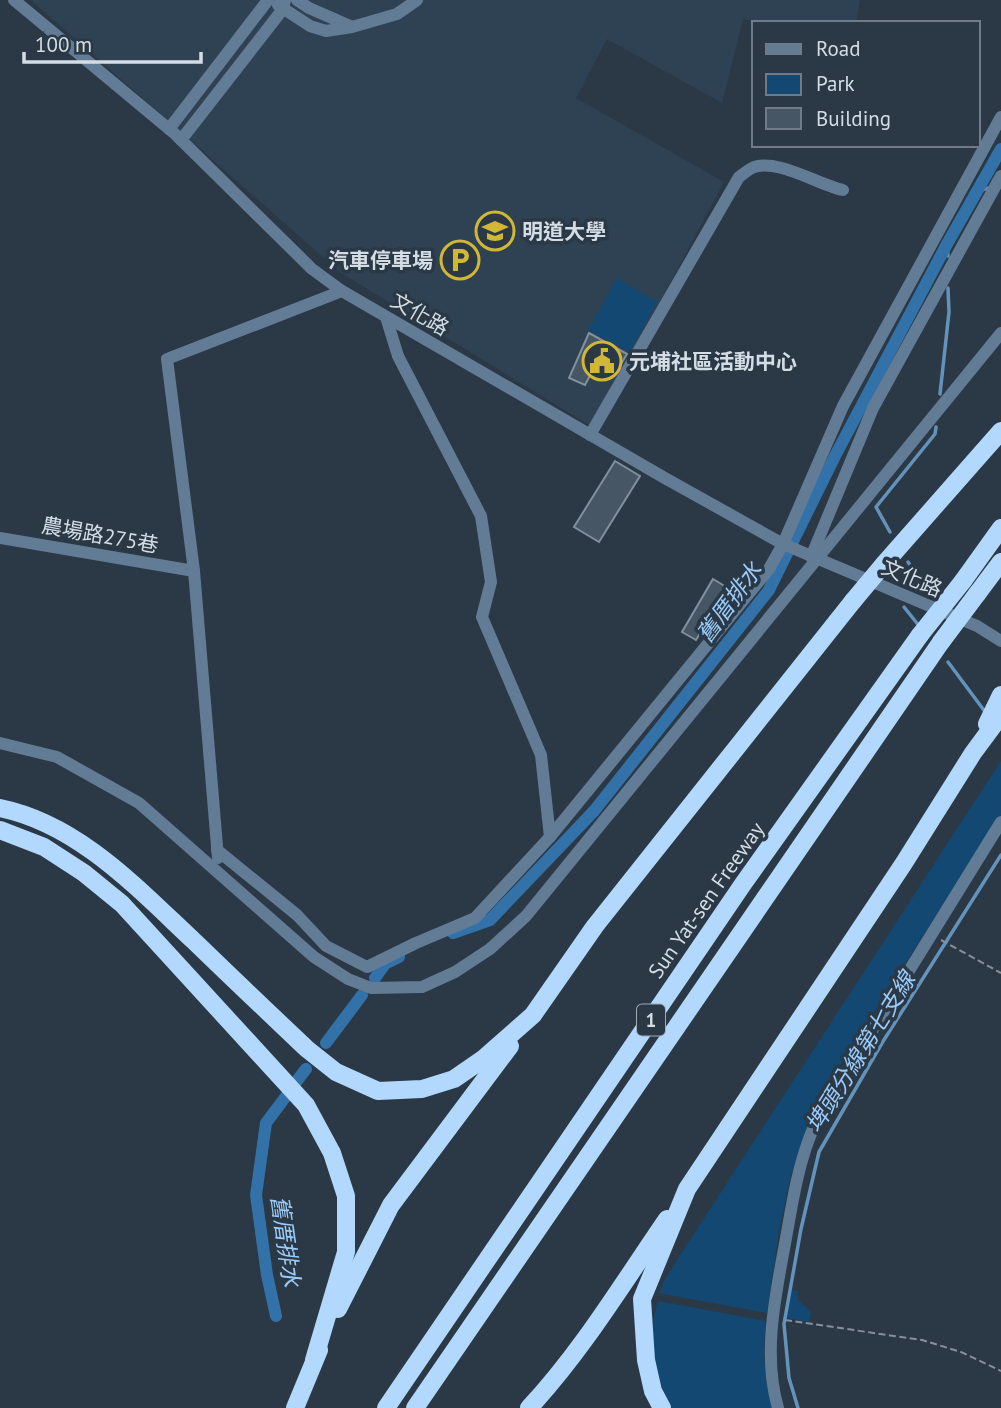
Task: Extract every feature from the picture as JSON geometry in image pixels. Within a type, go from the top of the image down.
[{"type":"highway","points":[[935,504],[1001,418]]},
{"type":"highway","points":[[295,1408],[314,1360],[391,1205],[533,1015],[595,926],[853,601],[1001,431]]},
{"type":"highway","name":"Sun Yat-sen Freeway","points":[[386,1408],[735,896],[920,635],[1001,528]]},
{"type":"highway","name":"1","points":[[415,1408],[941,642],[1001,562]]},
{"type":"highway","points":[[974,753],[1001,695]]},
{"type":"highway","points":[[529,1408],[593,1327],[687,1189],[1001,715]]},
{"type":"highway","points":[[0,808],[65,832],[103,860],[138,889],[307,1049],[336,1072],[377,1091],[422,1090],[454,1079],[483,1059],[533,1015]]},
{"type":"highway","points":[[0,830],[44,847],[84,873],[122,904],[306,1105],[332,1153],[346,1196],[346,1252],[314,1360]]},
{"type":"highway","points":[[662,1408],[653,1391],[646,1360],[642,1299],[687,1189]]},
{"type":"street","name":"文化路","points":[[14,0],[169,129],[312,270],[342,291],[785,545],[977,626],[1001,641]]},
{"type":"street","points":[[169,129],[271,0],[284,4],[310,26],[326,30],[352,27],[397,14],[417,0]]},
{"type":"street","points":[[297,0],[352,27]]},
{"type":"street","points":[[181,140],[284,4]]},
{"type":"street","points":[[217,850],[298,915],[326,946],[367,967],[475,918],[550,837],[769,569],[785,545],[843,406],[1001,117]]},
{"type":"street","points":[[590,435],[739,177],[755,166],[774,167],[843,190]]},
{"type":"street","points":[[811,557],[873,408],[1001,176]]},
{"type":"street","points":[[219,874],[194,571],[167,359],[342,291]]},
{"type":"street","points":[[386,317],[398,356],[481,516],[491,582],[482,617],[541,755],[550,837]]},
{"type":"street","points":[[0,743],[57,757],[139,803],[314,957],[348,979],[372,988],[422,987],[456,972],[491,949],[526,916],[811,557],[1001,332]]},
{"type":"street","name":"農場路275巷","points":[[0,538],[194,571]]},
{"type":"street","points":[[778,1408],[773,1390],[771,1355],[773,1318],[797,1177],[809,1137],[826,1105],[1001,822]]},
{"type":"path","points":[[940,940],[1001,973]]},
{"type":"path","points":[[790,1321],[922,1340],[961,1352],[1001,1371]]},
{"type":"shaded area","name":"明道大學","points":[[31,0],[860,0],[856,21],[743,19],[722,103],[607,39],[576,98],[724,182],[631,356],[589,425],[340,272]]},
{"type":"green space","points":[[617,278],[657,302],[630,352],[588,330]]},
{"type":"green space","points":[[1001,761],[1001,815],[838,1068],[811,1120],[791,1175],[779,1231],[767,1313],[659,1293],[686,1246]]},
{"type":"green space","points":[[792,1290],[798,1291],[797,1299],[811,1312],[809,1322],[787,1318]]},
{"type":"green space","points":[[658,1301],[765,1321],[764,1358],[773,1408],[672,1408],[656,1369],[652,1342]]},
{"type":"building","name":"元埔社區活動中心","points":[[589,333],[627,354],[614,376],[595,366],[585,385],[569,378]]},
{"type":"building","points":[[615,461],[640,476],[599,542],[574,527]]},
{"type":"building","points":[[713,579],[728,588],[696,640],[682,632]]},
{"type":"waterway","name":"舊厝排水","points":[[453,933],[490,920],[594,811],[769,590],[835,456],[947,244],[1001,149]]},
{"type":"waterway","points":[[977,191],[989,188]]},
{"type":"waterway","name":"舊厝排水","points":[[947,244],[948,256]]},
{"type":"waterway","points":[[940,394],[949,312],[948,288]]},
{"type":"waterway","points":[[890,532],[876,507],[935,434],[936,427]]},
{"type":"waterway","points":[[908,562],[913,570],[909,586]]},
{"type":"waterway","points":[[904,607],[920,627]]},
{"type":"waterway","points":[[948,662],[986,713]]},
{"type":"waterway","name":"埤頭分線第七支線","points":[[798,1408],[789,1378],[784,1324],[801,1229],[819,1152],[882,1043],[1001,855]]},
{"type":"waterway","name":"舊厝排水","points":[[375,978],[385,964],[399,957]]},
{"type":"waterway","name":"舊厝排水","points":[[326,1043],[362,995]]},
{"type":"waterway","name":"舊厝排水","points":[[296,1082],[306,1069]]},
{"type":"waterway","name":"舊厝排水","points":[[276,1316],[267,1275],[256,1195],[266,1123],[287,1095]]},
{"type":"place","name":"明道大學","points":[[495,231]]},
{"type":"place","name":"汽車停車場","points":[[460,260]]},
{"type":"place","name":"元埔社區活動中心","points":[[602,361]]}]
